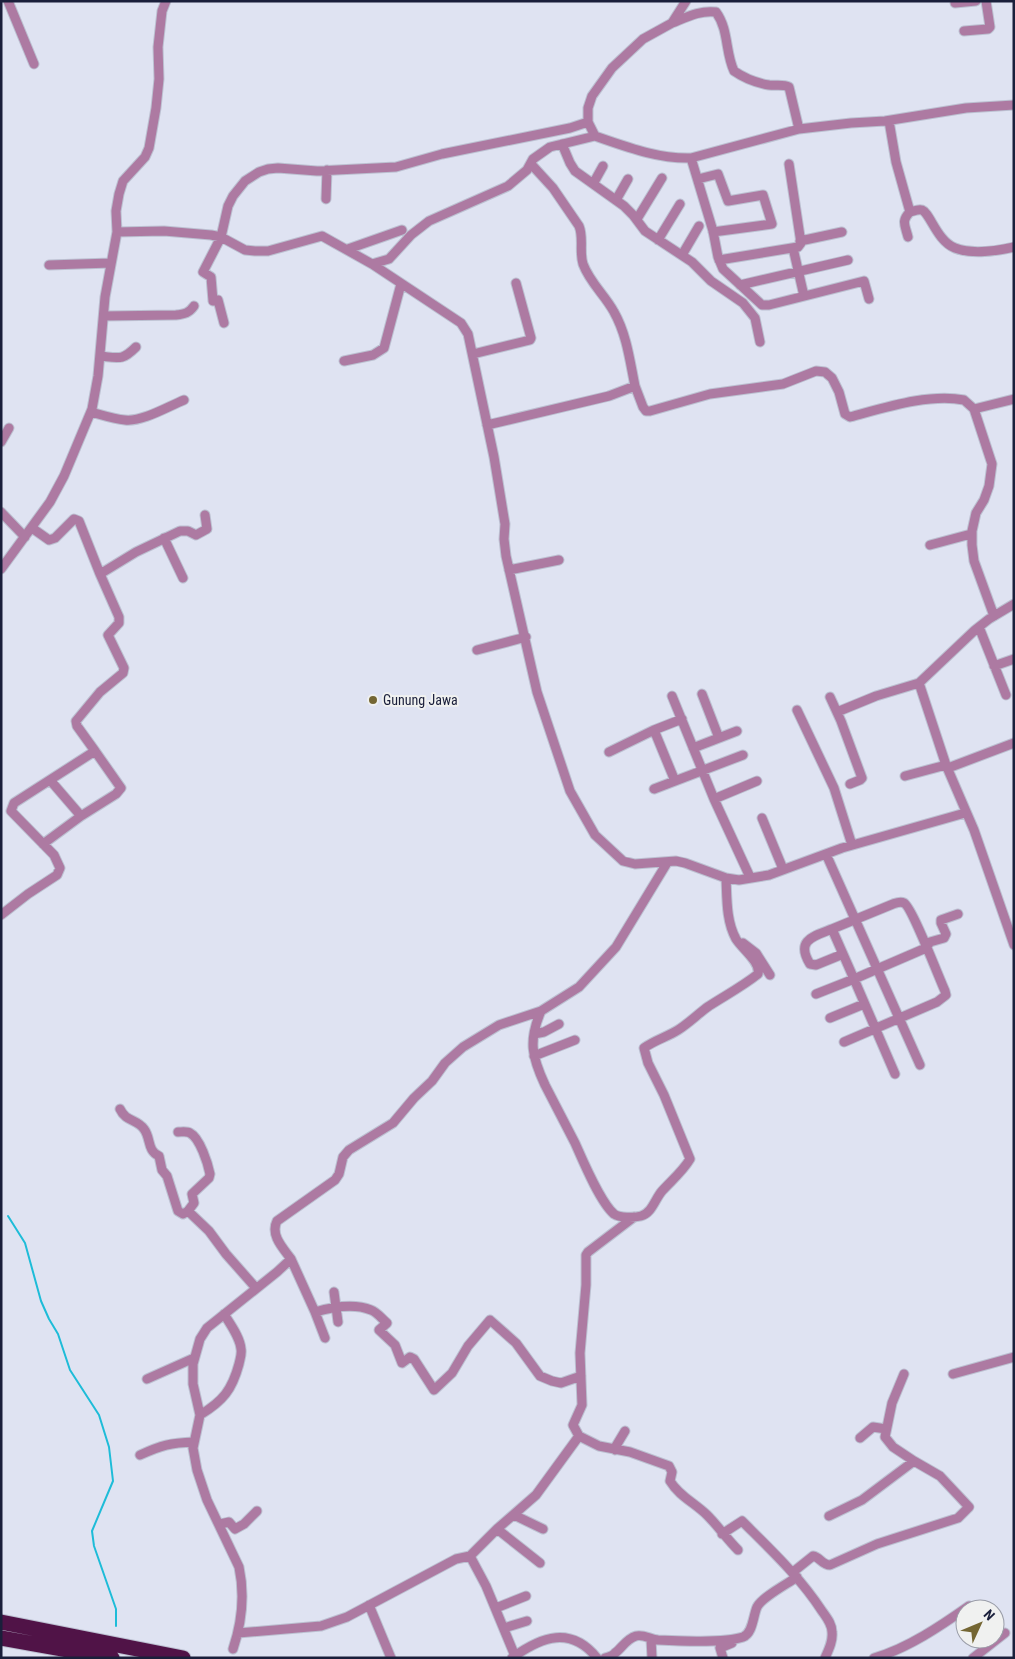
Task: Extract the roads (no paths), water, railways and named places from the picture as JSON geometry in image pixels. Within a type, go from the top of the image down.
[{"type":"highway","points":[[1,1622],[183,1658]]},
{"type":"highway","points":[[1,1638],[112,1658]]},
{"type":"street","points":[[8,1],[34,64]]},
{"type":"street","points":[[1,569],[50,502],[64,476],[91,412],[111,263],[117,232],[116,211],[118,194],[123,181],[150,148],[158,88],[158,47],[162,12],[166,1]]},
{"type":"street","points":[[672,23],[686,1]]},
{"type":"street","points":[[955,3],[976,1]]},
{"type":"street","points":[[964,31],[988,29],[990,27],[986,1]]},
{"type":"street","points":[[596,136],[588,122],[588,108],[592,96],[612,68],[643,39],[672,23],[707,11],[716,12],[721,18],[734,71],[757,82],[790,87],[799,129]]},
{"type":"street","points":[[372,264],[389,259],[412,235],[429,221],[508,186],[540,153],[550,147],[562,144],[596,136],[652,154],[673,158],[691,158],[799,129],[888,121],[966,108],[1014,105]]},
{"type":"street","points":[[888,121],[896,162],[910,212]]},
{"type":"street","points":[[224,323],[218,300],[213,301],[211,277],[203,272],[221,237],[228,206],[238,187],[245,181],[268,169],[327,170],[396,167],[442,154],[570,128],[588,122]]},
{"type":"street","points":[[562,144],[575,171],[624,206],[637,219],[645,231],[692,262],[712,281],[743,303],[755,318],[760,342]]},
{"type":"street","points":[[691,158],[723,269],[762,305],[769,305],[864,281],[869,299]]},
{"type":"street","points":[[531,164],[553,188],[579,226],[582,233],[580,247],[583,264],[594,284],[616,314],[629,354],[635,386],[646,411],[710,394],[783,384],[816,371],[825,372],[832,378],[839,392],[846,416],[850,417],[903,404],[949,398],[964,400],[974,409],[992,464],[989,486],[976,513],[971,534],[974,561],[994,616]]},
{"type":"street","points":[[719,260],[798,247],[800,241],[790,164]]},
{"type":"street","points":[[593,184],[603,166]]},
{"type":"street","points":[[326,199],[327,170]]},
{"type":"street","points":[[698,179],[718,174],[728,201],[763,195],[772,224],[713,232]]},
{"type":"street","points":[[637,219],[662,178]]},
{"type":"street","points":[[616,200],[628,179]]},
{"type":"street","points":[[658,240],[680,204]]},
{"type":"street","points":[[908,237],[904,222],[905,218],[910,212],[920,210],[924,211],[935,230],[945,242],[954,248],[966,251],[981,251],[1014,247]]},
{"type":"street","points":[[682,255],[699,226]]},
{"type":"street","points":[[348,249],[402,230]]},
{"type":"street","points":[[117,232],[164,231],[221,237],[245,250],[262,251],[322,236],[372,264],[461,323],[468,334],[473,354],[494,457],[506,524],[504,539],[509,570],[538,692],[554,747],[570,791],[595,835],[623,861],[635,864],[685,863],[726,878],[739,880],[769,875],[852,844],[965,813]]},
{"type":"street","points":[[800,241],[842,232]]},
{"type":"street","points":[[793,248],[804,296]]},
{"type":"street","points":[[740,285],[848,260]]},
{"type":"street","points":[[49,265],[111,263]]},
{"type":"street","points":[[473,354],[530,340],[516,283]]},
{"type":"street","points":[[344,361],[373,355],[384,348],[401,284]]},
{"type":"street","points":[[104,316],[176,315],[185,314],[194,306]]},
{"type":"street","points":[[100,356],[119,358],[128,356],[136,347]]},
{"type":"street","points":[[487,425],[609,396],[635,386]]},
{"type":"street","points":[[91,412],[124,420],[134,420],[144,418],[184,400]]},
{"type":"street","points":[[974,409],[1014,400]]},
{"type":"street","points":[[1,442],[9,428]]},
{"type":"street","points":[[1,513],[25,537]]},
{"type":"street","points":[[100,574],[136,552],[180,531],[188,531],[196,535],[204,532],[208,524],[205,515]]},
{"type":"street","points":[[32,528],[49,540],[55,538],[74,519],[79,521],[119,617],[119,623],[108,635],[124,668],[123,673],[100,692],[76,721],[76,726],[121,788],[116,794],[81,816],[43,844]]},
{"type":"street","points":[[930,545],[971,534]]},
{"type":"street","points":[[164,538],[183,578]]},
{"type":"street","points":[[509,570],[559,560]]},
{"type":"street","points":[[837,712],[876,696],[918,683],[979,627],[1013,606]]},
{"type":"street","points":[[979,627],[1006,694]]},
{"type":"street","points":[[477,650],[526,636]]},
{"type":"street","points":[[994,666],[1014,659]]},
{"type":"street","points":[[918,683],[947,766],[965,813],[974,830],[1014,946]]},
{"type":"street","points":[[702,694],[719,738]]},
{"type":"street","points":[[672,696],[714,799],[750,877]]},
{"type":"street","points":[[830,697],[862,778],[850,784]]},
{"type":"street","points":[[797,710],[834,788],[852,844]]},
{"type":"street","points":[[609,752],[654,730],[682,719]]},
{"type":"street","points":[[654,730],[675,781]]},
{"type":"street","points":[[694,748],[737,731]]},
{"type":"street","points":[[905,776],[947,766],[1014,743]]},
{"type":"street","points":[[1,915],[57,875],[60,868],[54,855],[11,811],[11,808],[14,803],[95,751]]},
{"type":"street","points":[[654,789],[743,755]]},
{"type":"street","points":[[50,780],[81,816]]},
{"type":"street","points":[[714,799],[757,781]]},
{"type":"street","points":[[762,818],[783,870]]},
{"type":"street","points":[[826,854],[920,1065]]},
{"type":"street","points":[[326,1338],[291,1259],[275,1235],[274,1227],[277,1221],[335,1180],[339,1174],[343,1157],[349,1150],[393,1123],[414,1098],[432,1081],[445,1063],[463,1047],[499,1025],[541,1011],[579,987],[616,947],[667,863]]},
{"type":"street","points":[[541,1011],[532,1045],[545,1085],[609,1208],[615,1215],[622,1217],[642,1216],[649,1211],[657,1196],[676,1174],[684,1169],[690,1159],[664,1095],[648,1063],[644,1048],[680,1029],[709,1006],[742,987],[758,974],[758,966],[736,939],[729,922],[726,878]]},
{"type":"street","points":[[843,954],[816,965],[810,964],[804,949],[811,937],[902,902],[910,910],[946,995],[937,1002],[844,1042]]},
{"type":"street","points":[[816,994],[854,980],[926,948],[930,942],[946,936],[941,920],[958,914]]},
{"type":"street","points":[[832,929],[895,1074]]},
{"type":"street","points":[[736,939],[756,953],[770,975]]},
{"type":"street","points":[[830,1018],[864,1004]]},
{"type":"street","points":[[534,1034],[544,1032],[559,1024]]},
{"type":"street","points":[[534,1056],[575,1040]]},
{"type":"street","points":[[120,1109],[127,1119],[142,1126],[146,1132],[151,1150],[159,1156],[162,1170],[167,1176],[178,1211],[183,1214],[194,1203],[192,1194],[209,1178],[210,1174],[202,1150],[193,1134],[178,1132]]},
{"type":"street","points":[[188,1211],[209,1231],[226,1254],[256,1288]]},
{"type":"street","points":[[634,1217],[586,1255],[586,1285],[580,1353],[582,1405],[573,1425],[579,1436],[599,1446],[630,1452],[669,1466],[672,1472],[670,1481],[676,1490],[707,1515],[738,1550]]},
{"type":"street","points":[[233,1649],[238,1633],[243,1601],[241,1574],[208,1500],[197,1470],[193,1448],[200,1415],[194,1384],[194,1358],[200,1339],[207,1328],[291,1259]]},
{"type":"street","points":[[334,1292],[338,1322]]},
{"type":"street","points":[[315,1312],[337,1307],[372,1310],[386,1323],[379,1330],[395,1345],[402,1363],[410,1357],[414,1359],[434,1390],[452,1373],[468,1346],[490,1320],[516,1343],[540,1376],[561,1383],[581,1376]]},
{"type":"street","points":[[200,1415],[230,1389],[242,1353],[238,1339],[224,1314]]},
{"type":"street","points":[[953,1374],[1014,1356]]},
{"type":"street","points":[[147,1379],[194,1358]]},
{"type":"street","points":[[605,1658],[615,1654],[628,1640],[636,1636],[644,1636],[651,1639],[699,1641],[747,1635],[758,1606],[813,1556],[816,1556],[826,1565],[830,1565],[877,1544],[958,1518],[963,1514],[969,1507],[940,1476],[893,1447],[885,1437],[892,1403],[904,1374]]},
{"type":"street","points":[[860,1438],[873,1427],[886,1429]]},
{"type":"street","points":[[615,1450],[625,1431]]},
{"type":"street","points":[[238,1633],[321,1626],[347,1617],[456,1559],[470,1556],[536,1494],[579,1436]]},
{"type":"street","points":[[140,1455],[172,1443],[194,1442]]},
{"type":"street","points":[[829,1516],[862,1500],[914,1461]]},
{"type":"street","points":[[220,1524],[230,1522],[235,1529],[247,1522],[257,1511]]},
{"type":"street","points":[[514,1514],[543,1529]]},
{"type":"street","points":[[722,1534],[742,1522],[795,1574],[814,1598],[830,1624],[832,1642],[825,1658]]},
{"type":"street","points":[[497,1529],[540,1563]]},
{"type":"street","points":[[470,1556],[496,1608],[514,1657],[528,1646],[542,1640],[565,1638],[578,1641],[597,1658]]},
{"type":"street","points":[[496,1608],[526,1596]]},
{"type":"street","points":[[369,1605],[391,1658]]},
{"type":"street","points":[[874,1658],[914,1641],[955,1617]]},
{"type":"street","points":[[504,1628],[527,1621]]},
{"type":"street","points":[[723,1658],[720,1648],[732,1642],[735,1638]]},
{"type":"street","points":[[651,1639],[652,1658]]},
{"type":"street","points":[[974,1658],[985,1649]]},
{"type":"waterway","points":[[8,1216],[25,1243],[41,1301],[58,1334],[70,1370],[99,1415],[109,1447],[113,1481],[92,1531],[94,1546],[116,1609],[116,1626]]},
{"type":"place","name":"Gunung Jawa","points":[[373,700]]}]
